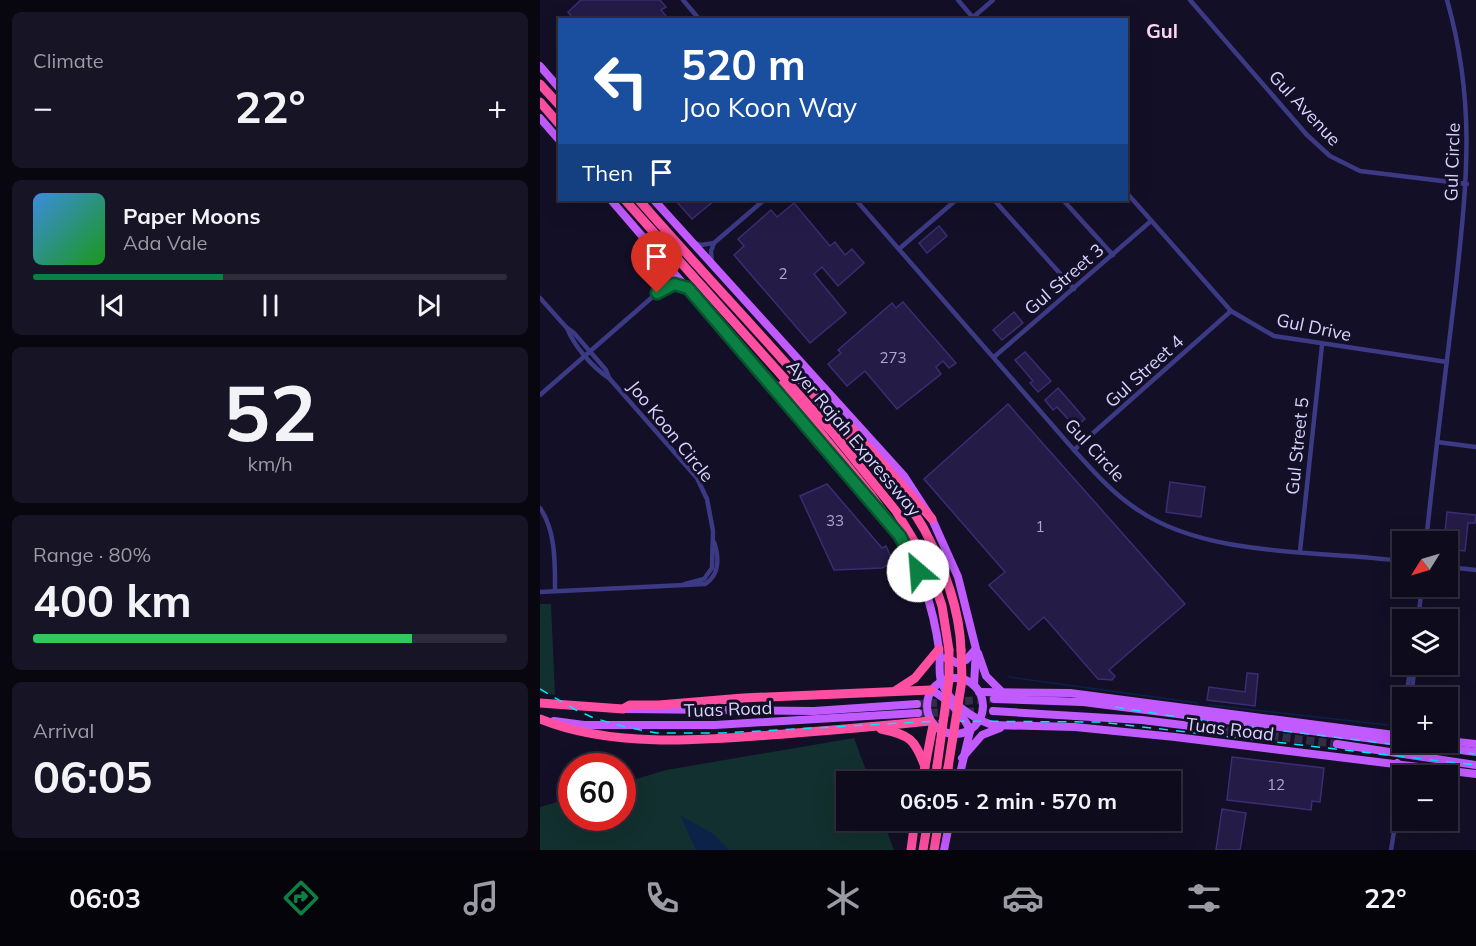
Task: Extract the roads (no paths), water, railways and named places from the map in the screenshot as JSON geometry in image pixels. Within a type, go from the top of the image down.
[{"type":"highway","points":[[540,84],[558,104]]},
{"type":"highway","points":[[540,102],[558,123]]},
{"type":"highway","name":"Ayer Rajah Expressway","points":[[626,201],[865,471],[918,543],[928,564],[942,606],[944,650],[949,680],[936,771]]},
{"type":"highway","name":"Ayer Rajah Expressway","points":[[640,201],[691,261],[828,410],[904,500],[923,528],[936,555],[956,612],[961,650],[962,680],[948,771]]},
{"type":"highway","points":[[732,322],[871,495],[900,536]]},
{"type":"highway","points":[[828,410],[836,414],[854,431],[932,519]]},
{"type":"highway","points":[[891,693],[906,686],[944,650]]},
{"type":"highway","points":[[540,703],[623,709],[630,705],[797,694],[891,693],[931,690]]},
{"type":"highway","points":[[540,719],[575,732],[669,739],[725,739],[932,723],[924,771]]},
{"type":"highway","points":[[873,726],[903,733],[913,740],[925,767]]},
{"type":"highway","points":[[911,850],[914,831]]},
{"type":"highway","points":[[923,850],[926,831]]},
{"type":"highway","points":[[934,850],[937,831]]},
{"type":"main road","points":[[540,66],[558,86]]},
{"type":"main road","points":[[540,118],[558,139]]},
{"type":"main road","points":[[612,201],[900,536],[922,582],[945,657],[957,663],[966,660],[976,649]]},
{"type":"main road","points":[[655,201],[904,476],[932,519],[958,577],[976,649],[986,676],[1002,692]]},
{"type":"main road","points":[[959,771],[970,731],[980,721],[983,703],[976,688],[976,649]]},
{"type":"main road","points":[[944,650],[941,681],[951,697],[980,721]]},
{"type":"main road","name":"Tuas Road","points":[[941,681],[959,678],[976,688],[1002,692],[1048,692],[1091,696],[1392,735]]},
{"type":"main road","points":[[941,681],[931,690],[926,706],[932,723],[950,734],[970,731]]},
{"type":"main road","points":[[931,690],[940,695],[967,721],[970,731]]},
{"type":"main road","name":"Tuas Road","points":[[994,699],[1083,702],[1139,711],[1476,752]]},
{"type":"main road","name":"Tuas Road","points":[[623,709],[814,711],[917,704]]},
{"type":"main road","name":"Tuas Road","points":[[993,711],[1142,720],[1222,730]]},
{"type":"main road","name":"Tuas Road","points":[[540,719],[585,725],[715,725],[918,713]]},
{"type":"main road","name":"Tuas Road","points":[[980,721],[992,725],[1075,727],[1164,736],[1406,765]]},
{"type":"main road","points":[[962,758],[982,735],[990,730],[1020,725]]},
{"type":"main road","points":[[1458,742],[1476,744]]},
{"type":"main road","points":[[1337,744],[1476,765]]},
{"type":"main road","points":[[1366,749],[1391,758],[1398,764]]},
{"type":"main road","points":[[1381,762],[1392,768]]},
{"type":"main road","name":"Tuas Road","points":[[1458,772],[1476,774]]},
{"type":"main road","points":[[944,850],[948,831]]},
{"type":"street","points":[[683,0],[698,18]]},
{"type":"street","points":[[958,0],[972,18]]},
{"type":"street","points":[[974,18],[993,0]]},
{"type":"street","name":"Gul Avenue","points":[[1190,0],[1307,135],[1330,156],[1360,171],[1467,184]]},
{"type":"street","name":"Gul Circle","points":[[1427,531],[1467,184],[1468,143],[1465,82],[1456,30],[1447,0]]},
{"type":"street","name":"Gul Drive","points":[[1128,194],[1231,311],[1274,336],[1447,362]]},
{"type":"street","points":[[713,266],[711,251],[714,243],[763,201]]},
{"type":"street","name":"Gul Circle","points":[[857,201],[1074,450],[1123,500],[1155,520],[1213,541],[1392,560]]},
{"type":"street","points":[[898,249],[955,201]]},
{"type":"street","points":[[994,201],[1074,289]]},
{"type":"street","points":[[1065,201],[1113,255]]},
{"type":"street","name":"Gul Street 3","points":[[994,357],[1151,220]]},
{"type":"street","points":[[692,242],[701,245],[714,243]]},
{"type":"street","points":[[657,293],[669,274],[666,263]]},
{"type":"street","points":[[540,395],[657,293],[674,284],[688,288]]},
{"type":"street","name":"Joo Koon Circle","points":[[540,298],[574,333],[588,353],[606,370],[609,378],[697,478],[711,512],[713,539],[717,550],[716,573],[705,584],[540,592]]},
{"type":"street","name":"Gul Street 4","points":[[1074,450],[1231,311]]},
{"type":"street","name":"Gul Street 5","points":[[1300,551],[1322,345]]},
{"type":"street","points":[[1437,442],[1476,447]]},
{"type":"street","points":[[540,508],[552,535],[555,591]]},
{"type":"street","points":[[1458,568],[1476,570]]},
{"type":"street","points":[[1386,735],[1392,732]]},
{"type":"street","points":[[1391,850],[1394,831]]},
{"type":"water","points":[[680,815],[715,835],[729,850],[696,850]]},
{"type":"waterway","points":[[1009,677],[1198,703]]},
{"type":"waterway","points":[[1209,705],[1388,725]]},
{"type":"tunnel","points":[[917,704],[994,699]]},
{"type":"tunnel","points":[[918,713],[993,711]]},
{"type":"tunnel","points":[[1223,730],[1337,744]]},
{"type":"railway","points":[[540,689],[594,718],[657,733],[723,733],[939,721],[1099,722],[1476,765]]},
{"type":"railway","points":[[1115,707],[1217,723],[1475,754]]},
{"type":"district","name":"Gul","points":[[1162,30]]}]
